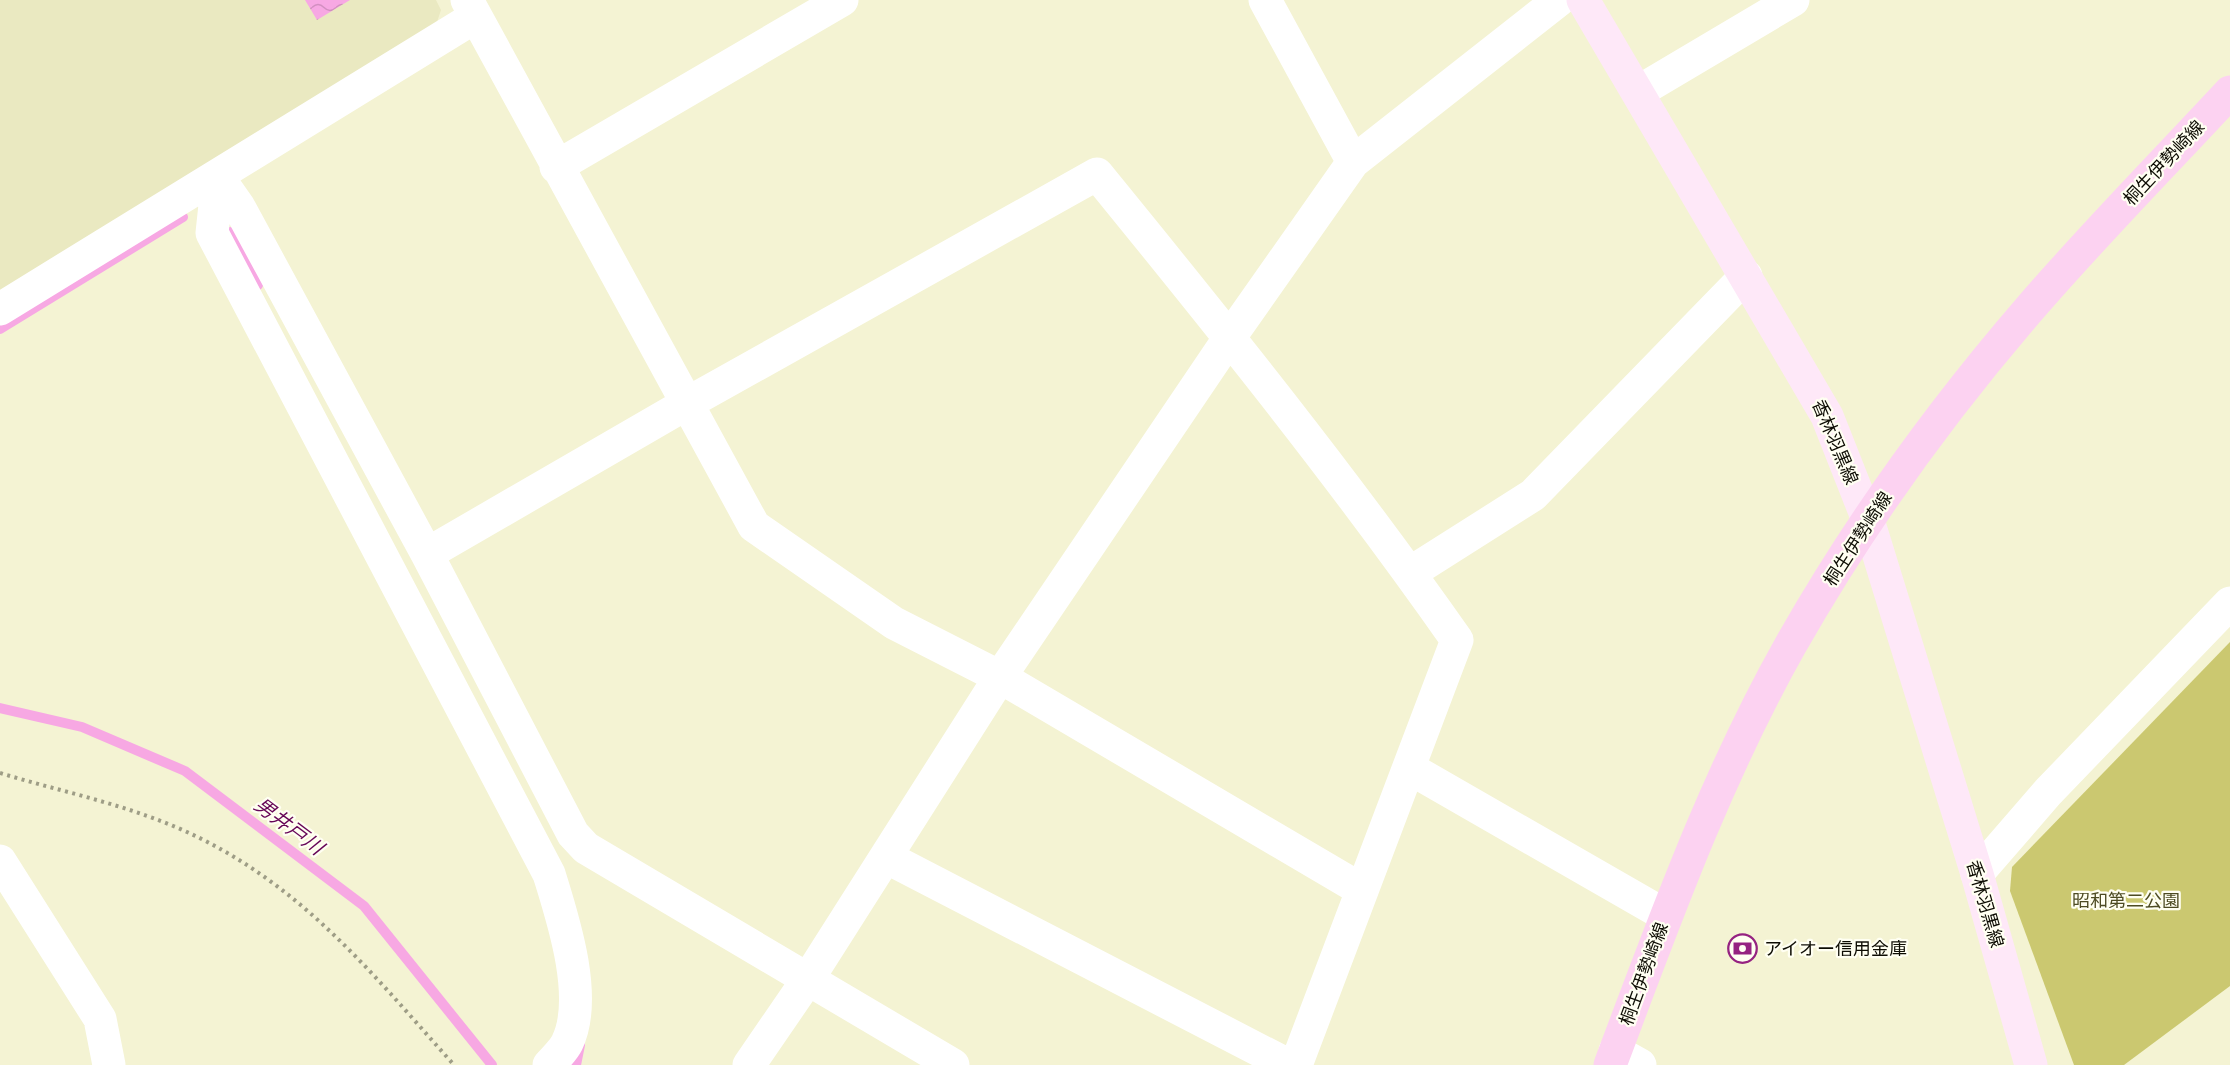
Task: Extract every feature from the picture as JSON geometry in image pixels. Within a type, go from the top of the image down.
[{"type":"main road","name":"香林羽黒線","points":[[1583,0],[1827,416],[1868,520],[1977,874],[2031,1065]]},
{"type":"main road","name":"桐生伊勢崎線","points":[[1622,1060],[1665,915],[1736,751],[1790,645],[1868,520],[1950,407],[2031,307],[2230,92]]},
{"type":"street","points":[[556,167],[842,0]]},
{"type":"street","points":[[1265,0],[1353,162]]},
{"type":"street","points":[[749,1065],[808,979],[1000,677],[1230,337],[1353,162],[1559,0]]},
{"type":"street","points":[[1638,92],[1793,0]]},
{"type":"street","points":[[0,309],[218,177],[471,8],[753,526],[894,623],[1000,677],[1362,890]]},
{"type":"street","points":[[427,554],[686,404],[1098,174],[1230,337],[1410,573],[1457,640],[1296,1065]]},
{"type":"street","points":[[218,177],[238,207],[427,554],[573,834],[586,848],[953,1065]]},
{"type":"street","points":[[218,177],[212,233],[549,874],[568,934],[576,1010],[567,1043],[549,1065]]},
{"type":"street","points":[[1410,573],[1533,495],[1746,276]]},
{"type":"street","points":[[1977,874],[2048,792],[2230,603]]},
{"type":"street","points":[[1409,768],[1665,915]]},
{"type":"street","points":[[886,857],[1288,1065]]},
{"type":"street","points":[[0,861],[100,1019],[109,1065]]},
{"type":"path","points":[[0,773],[122,806],[180,829],[259,871],[311,912],[360,958],[454,1065]]},
{"type":"shaded area","points":[[0,0],[436,0],[441,10],[434,31],[0,293]]},
{"type":"green space","name":"昭和第二公園","points":[[2230,642],[2230,986],[2124,1065],[2074,1065],[2010,891],[2012,867]]},
{"type":"water","points":[[305,0],[350,0],[317,20]]},
{"type":"waterway","points":[[0,329],[183,217]]},
{"type":"waterway","points":[[230,232],[258,285]]},
{"type":"waterway","name":"男井戸川","points":[[0,708],[82,727],[185,771],[364,906],[492,1065]]},
{"type":"waterway","points":[[576,1065],[580,1045]]},
{"type":"place","name":"アイオー信用金庫","points":[[1743,949]]}]
